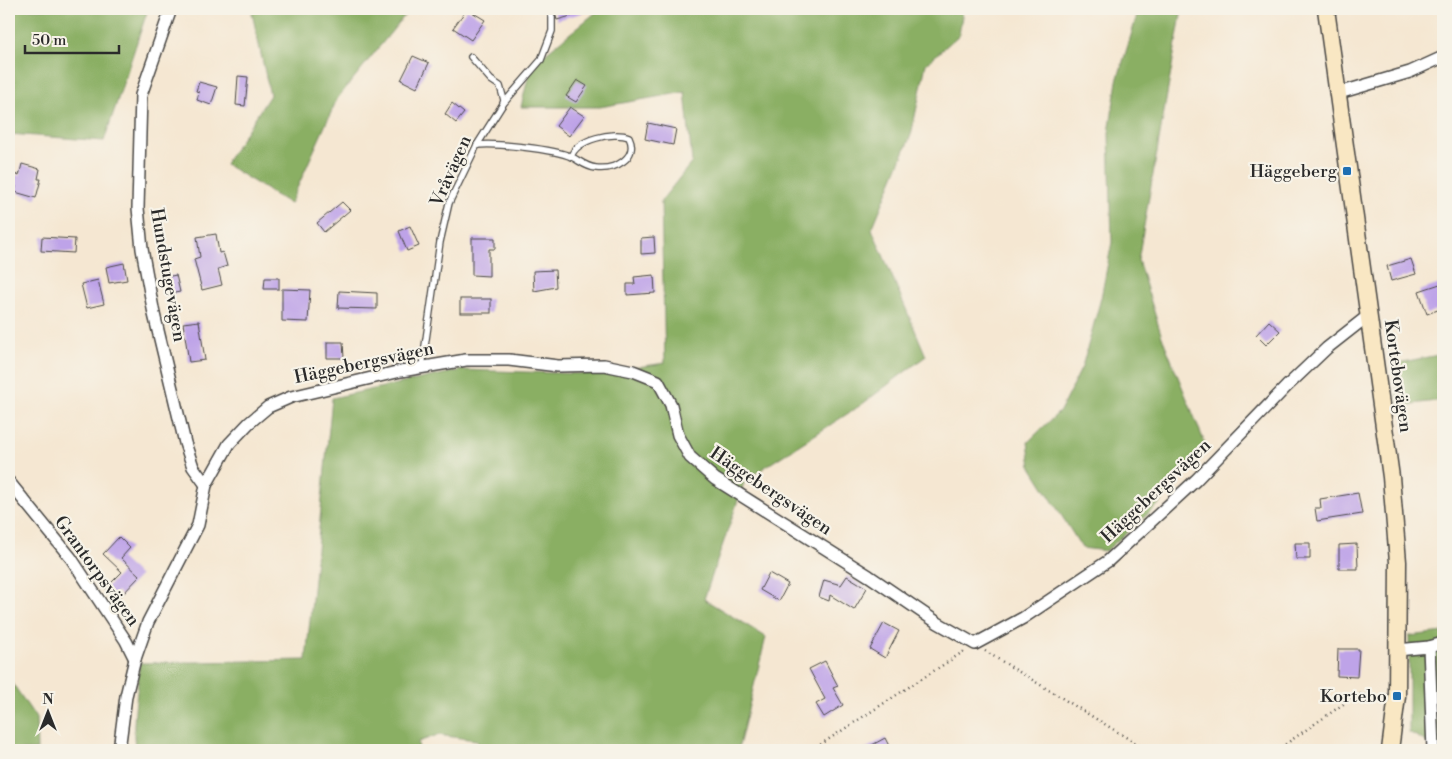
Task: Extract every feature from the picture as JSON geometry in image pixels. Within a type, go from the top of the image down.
[{"type":"street","name":"Hundstugevägen","points":[[171,9],[141,95],[138,208],[142,249],[154,314],[184,443],[193,467],[206,485]]},
{"type":"street","name":"Kortebovägen","points":[[1326,9],[1391,477],[1398,562],[1396,700],[1390,750]]},
{"type":"street","points":[[1338,93],[1410,72],[1443,57]]},
{"type":"street","name":"Häggebergsvägen","points":[[118,750],[126,696],[135,659],[148,622],[198,525],[206,485],[229,444],[249,423],[268,407],[291,397],[320,388],[466,360],[509,360],[558,366],[604,365],[633,371],[658,381],[671,405],[678,435],[690,457],[715,479],[869,576],[938,623],[975,644],[1023,618],[1108,561],[1196,480],[1286,386],[1327,348],[1369,315]]},
{"type":"street","name":"Grantorpsvägen","points":[[9,482],[71,558],[126,641],[135,659]]},
{"type":"street","points":[[1397,650],[1429,647],[1443,643]]},
{"type":"street","points":[[1429,647],[1433,750]]},
{"type":"lane","name":"Vråvägen","points":[[422,367],[446,214],[477,145],[502,104],[541,60],[552,31],[552,17],[549,9]]},
{"type":"lane","points":[[472,57],[491,80],[500,86],[504,100],[502,104]]},
{"type":"lane","points":[[477,145],[496,144],[571,157],[583,165],[597,168],[611,167],[631,155],[633,146],[629,137],[620,134],[596,138],[579,146],[572,152],[571,157]]},
{"type":"path","points":[[812,750],[975,644],[1147,750]]},
{"type":"path","points":[[1277,750],[1358,694],[1396,700]]},
{"type":"green space","points":[[9,9],[148,9],[104,141],[9,134]]},
{"type":"green space","points":[[255,9],[410,9],[337,99],[290,204],[225,164],[270,95],[252,13]]},
{"type":"green space","points":[[600,9],[963,9],[959,35],[926,64],[911,135],[872,229],[926,356],[861,405],[745,480],[704,599],[766,637],[738,750],[483,750],[476,740],[438,735],[418,742],[419,750],[140,750],[135,747],[134,726],[139,663],[306,660],[332,398],[462,370],[590,374],[665,363],[661,201],[692,162],[685,92],[600,107],[521,107],[531,65]]},
{"type":"green space","points":[[1139,9],[1182,9],[1138,260],[1162,337],[1206,446],[1158,505],[1106,551],[1082,548],[1031,467],[1028,442],[1060,411],[1082,367],[1101,298],[1112,242],[1109,133],[1117,81]]},
{"type":"green space","points":[[1443,354],[1443,400],[1413,404],[1400,412],[1393,364]]},
{"type":"green space","points":[[1443,632],[1443,750],[1440,750],[1409,732],[1409,636]]},
{"type":"green space","points":[[9,678],[36,718],[37,750],[9,750]]},
{"type":"building","points":[[467,9],[485,20],[471,40],[453,28]]},
{"type":"building","points":[[554,9],[585,9],[585,12],[557,20]]},
{"type":"building","points":[[413,56],[429,63],[417,88],[401,80]]},
{"type":"building","points":[[238,76],[248,77],[245,106],[236,105]]},
{"type":"building","points":[[577,80],[587,86],[576,102],[566,96]]},
{"type":"building","points":[[199,82],[217,87],[211,105],[197,100],[199,92],[196,91]]},
{"type":"building","points":[[452,103],[464,113],[456,123],[445,114]]},
{"type":"building","points":[[570,107],[584,116],[569,136],[556,126]]},
{"type":"building","points":[[648,123],[676,129],[673,145],[645,139]]},
{"type":"building","points":[[22,164],[40,169],[38,179],[41,179],[36,198],[15,192],[16,186],[12,185],[15,174],[19,176]]},
{"type":"building","points":[[342,202],[350,210],[324,232],[317,223]]},
{"type":"building","points":[[410,226],[419,246],[407,251],[399,231]]},
{"type":"building","points":[[216,234],[219,253],[223,252],[227,266],[218,269],[222,285],[202,290],[194,259],[200,257],[197,237]]},
{"type":"building","points":[[42,237],[75,239],[74,253],[41,251]]},
{"type":"building","points":[[654,237],[655,253],[641,254],[641,238]]},
{"type":"building","points":[[472,238],[495,238],[495,249],[489,249],[489,276],[472,275]]},
{"type":"building","points":[[1411,259],[1416,274],[1391,281],[1387,266]]},
{"type":"building","points":[[124,263],[127,280],[109,283],[106,267]]},
{"type":"building","points":[[555,270],[556,287],[534,291],[533,271]]},
{"type":"building","points":[[176,275],[180,292],[169,294],[166,277]]},
{"type":"building","points":[[654,275],[655,293],[627,295],[627,284],[635,284],[634,277]]},
{"type":"building","points":[[265,278],[279,278],[279,289],[264,289]]},
{"type":"building","points":[[98,280],[104,304],[87,308],[81,284]]},
{"type":"building","points":[[1443,283],[1443,308],[1427,314],[1419,291]]},
{"type":"building","points":[[282,289],[310,290],[308,322],[282,321]]},
{"type":"building","points":[[339,291],[377,293],[377,309],[338,308]]},
{"type":"building","points":[[460,299],[491,299],[491,313],[460,313]]},
{"type":"building","points":[[199,321],[205,360],[189,362],[183,323]]},
{"type":"building","points":[[1269,321],[1280,331],[1266,345],[1256,335]]},
{"type":"building","points":[[327,342],[343,342],[344,358],[327,358]]},
{"type":"building","points":[[1358,493],[1362,514],[1317,521],[1315,508],[1321,508],[1320,499]]},
{"type":"building","points":[[119,537],[130,548],[121,558],[140,576],[121,596],[117,591],[113,596],[106,588],[122,572],[103,554]]},
{"type":"building","points":[[1295,543],[1310,543],[1310,559],[1296,559]]},
{"type":"building","points":[[1357,544],[1358,569],[1339,569],[1339,545]]},
{"type":"building","points":[[769,573],[788,584],[779,601],[760,590]]},
{"type":"building","points":[[847,576],[867,588],[854,610],[830,595],[829,601],[819,597],[824,580],[841,585]]},
{"type":"building","points":[[884,623],[899,631],[885,658],[870,649]]},
{"type":"building","points":[[1338,649],[1359,649],[1357,677],[1337,676]]},
{"type":"building","points":[[825,661],[838,686],[833,688],[843,705],[824,717],[816,704],[825,699],[809,669]]},
{"type":"building","points":[[885,738],[891,750],[863,750]]},
{"type":"place","name":"Häggeberg","points":[[1347,171]]},
{"type":"place","name":"Kortebo","points":[[1397,696]]}]
